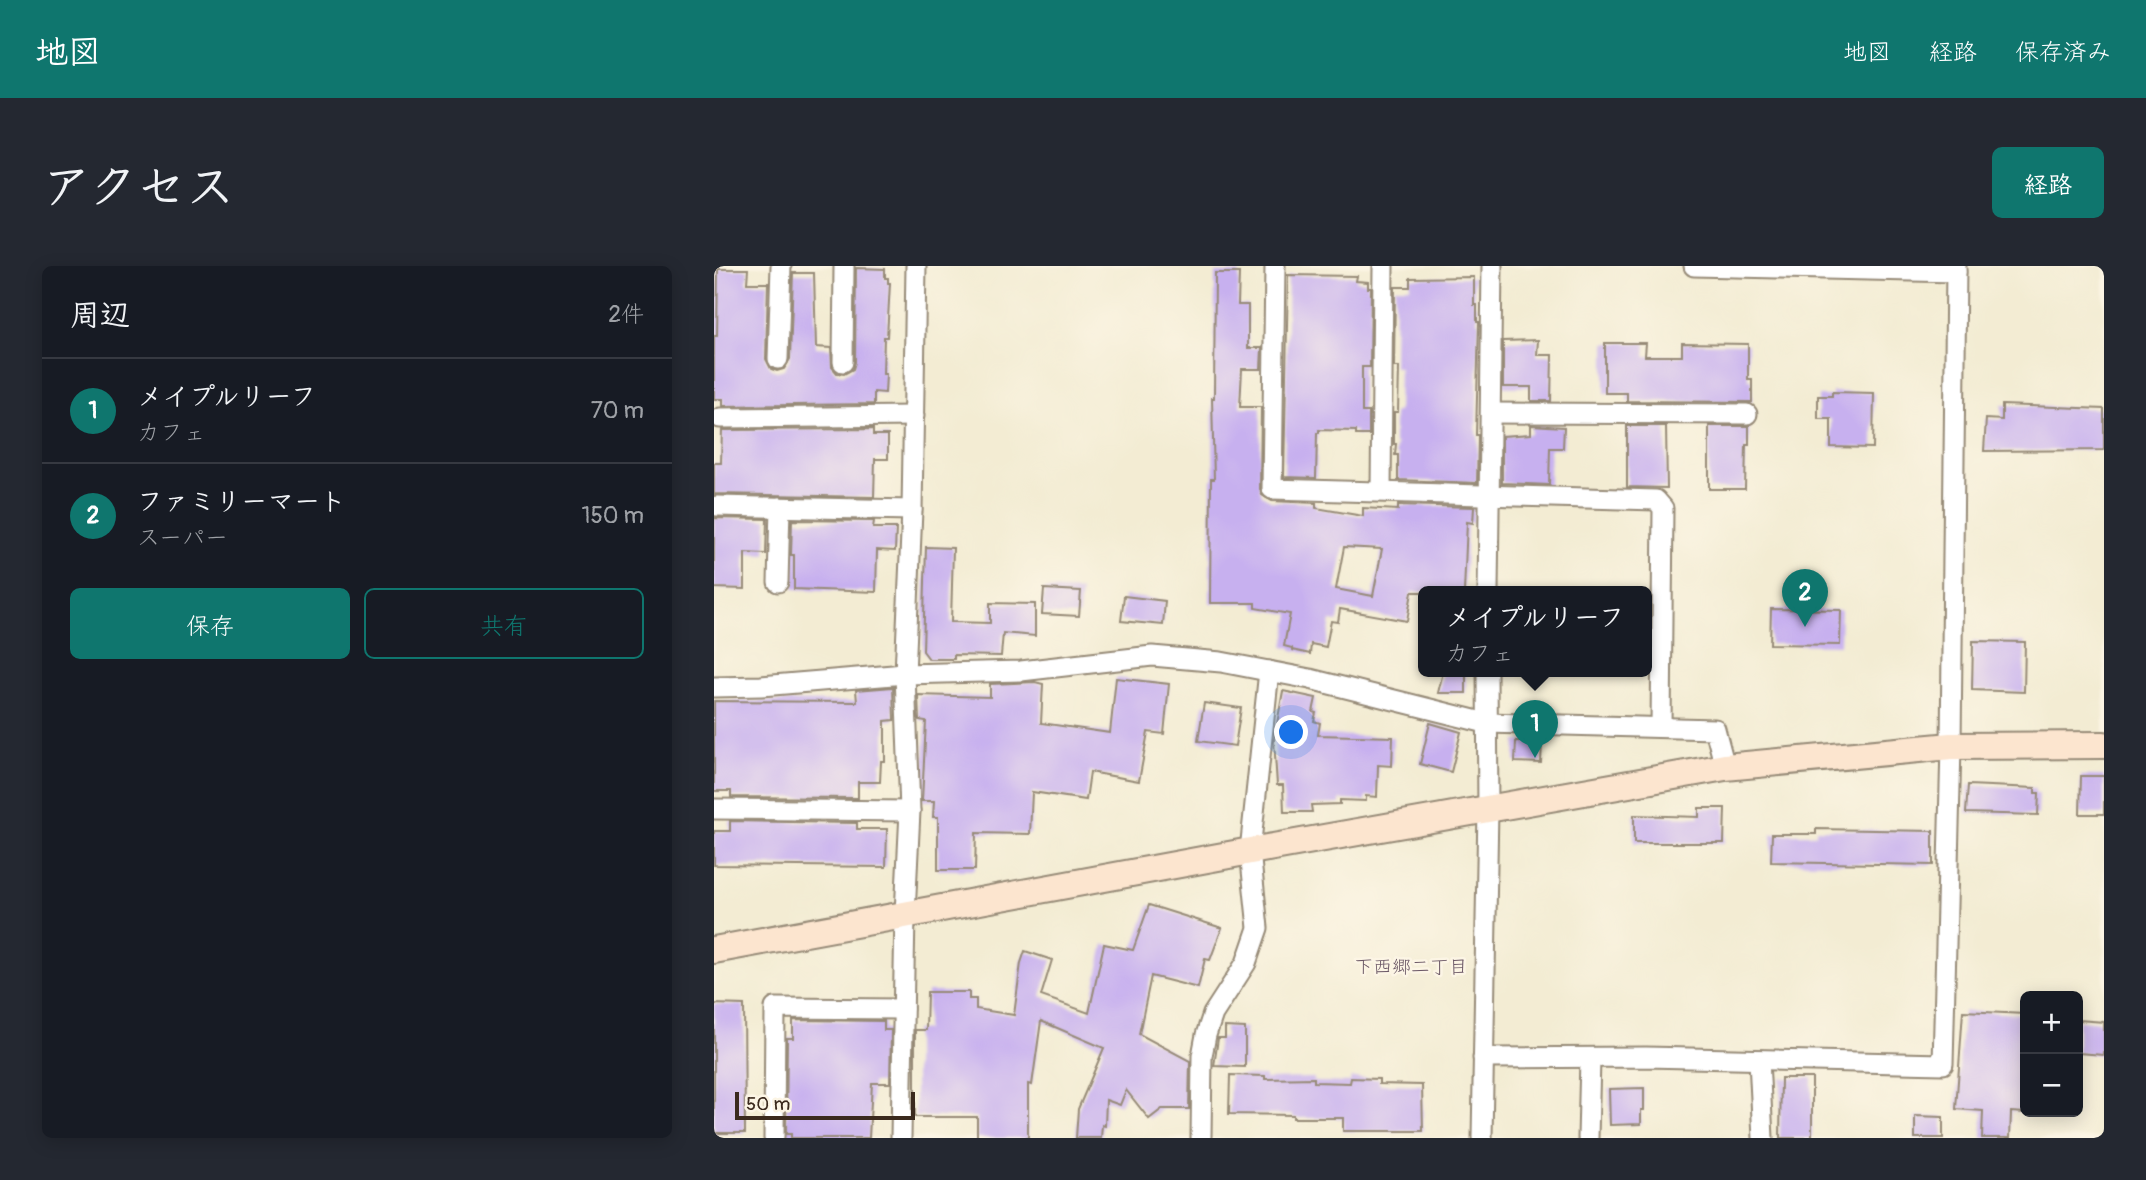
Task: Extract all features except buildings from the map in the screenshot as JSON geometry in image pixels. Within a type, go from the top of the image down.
[{"type":"street","points":[[778,359],[781,266]]},
{"type":"street","points":[[843,362],[844,266]]},
{"type":"street","points":[[901,1138],[905,914],[910,811],[905,674],[912,510],[916,266]]},
{"type":"street","points":[[1275,266],[1272,489],[1656,500],[1664,508],[1661,727]]},
{"type":"street","points":[[1381,491],[1383,266]]},
{"type":"street","points":[[1488,586],[1492,266]]},
{"type":"street","points":[[1483,1058],[1646,1057],[1943,1065],[1951,746],[1956,269],[1694,266]]},
{"type":"street","points":[[1491,413],[1747,414]]},
{"type":"street","points":[[720,418],[914,416]]},
{"type":"street","points":[[717,506],[912,510]]},
{"type":"street","points":[[779,582],[780,507]]},
{"type":"street","points":[[714,687],[761,686],[905,674],[1021,671],[1152,656],[1221,662],[1269,671],[1486,723],[1715,729],[1725,767]]},
{"type":"street","points":[[1201,1138],[1202,1056],[1206,1035],[1213,1014],[1246,963],[1258,928],[1250,851],[1269,671]]},
{"type":"street","points":[[1482,1138],[1488,809],[1487,677]]},
{"type":"street","points":[[714,950],[1725,767],[1951,746],[2104,745]]},
{"type":"street","points":[[714,808],[910,811]]},
{"type":"street","points":[[774,1138],[775,1008],[903,1009]]},
{"type":"street","points":[[1588,1138],[1590,1059]]},
{"type":"street","points":[[1759,1060],[1763,1138]]},
{"type":"place","name":"ファミリーマート","points":[[1805,627]]},
{"type":"place","name":"メイプルリーフ","points":[[1535,758]]},
{"type":"district","name":"下西郷二丁目","points":[[1411,966]]}]
